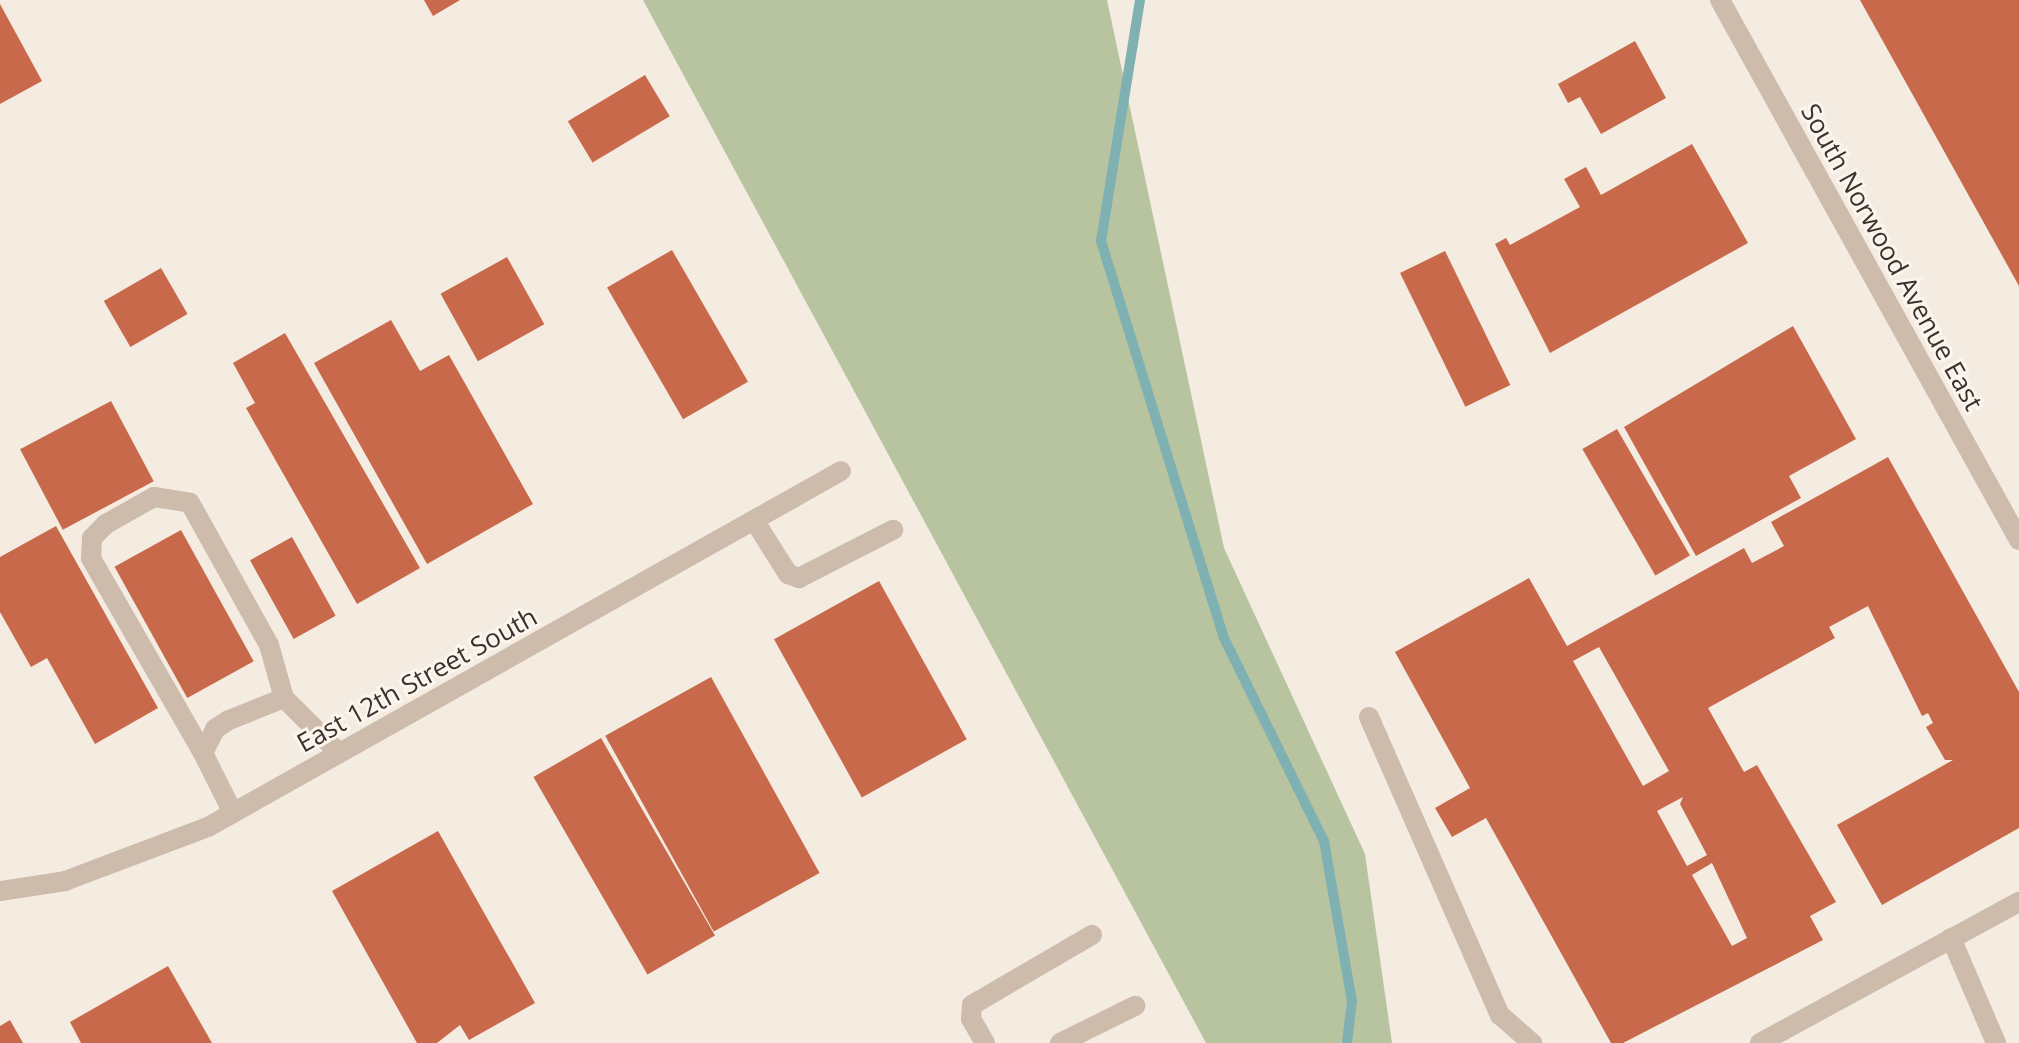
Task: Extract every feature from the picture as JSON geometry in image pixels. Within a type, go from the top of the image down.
[{"type":"street","name":"South Norwood Avenue East","points":[[1720,0],[2019,540]]},
{"type":"street","name":"East 12th Street South","points":[[0,891],[65,881],[144,855],[233,813],[841,471]]},
{"type":"street","points":[[233,813],[203,753],[91,558],[92,538],[106,524],[154,497],[190,503],[269,645],[284,698],[339,753]]},
{"type":"street","points":[[754,520],[788,574],[799,578],[893,530]]},
{"type":"street","points":[[203,753],[215,729],[284,698]]},
{"type":"street","points":[[1369,717],[1500,1015],[1532,1043]]},
{"type":"street","points":[[1760,1043],[2019,902]]},
{"type":"street","points":[[985,1043],[971,1019],[972,1005],[1092,935]]},
{"type":"street","points":[[1951,938],[1996,1043]]},
{"type":"street","points":[[1060,1043],[1135,1006]]},
{"type":"green space","points":[[643,0],[1107,0],[1224,548],[1365,854],[1392,1043],[1206,1043]]},
{"type":"building","points":[[424,0],[460,0],[433,16]]},
{"type":"building","points":[[1860,0],[2019,0],[2019,286]]},
{"type":"building","points":[[0,4],[42,81],[0,104]]},
{"type":"building","points":[[1635,41],[1666,98],[1601,134],[1580,97],[1568,103],[1558,84]]},
{"type":"building","points":[[645,75],[670,116],[593,162],[568,121]]},
{"type":"building","points":[[1692,144],[1748,243],[1550,353],[1495,244],[1506,238],[1510,245],[1580,207],[1564,179],[1586,167],[1601,195]]},
{"type":"building","points":[[672,250],[748,382],[683,419],[607,288]]},
{"type":"building","points":[[1445,251],[1510,385],[1465,407],[1400,273]]},
{"type":"building","points":[[507,257],[544,324],[478,361],[441,294]]},
{"type":"building","points":[[161,268],[188,314],[130,347],[104,301]]},
{"type":"building","points":[[391,320],[420,371],[449,355],[533,504],[427,564],[314,363]]},
{"type":"building","points":[[1793,326],[1856,439],[1789,476],[1801,498],[1696,556],[1624,427]]},
{"type":"building","points":[[285,333],[420,568],[357,604],[246,408],[255,403],[233,363]]},
{"type":"building","points":[[111,401],[154,481],[63,530],[20,449]]},
{"type":"building","points":[[1617,429],[1690,555],[1655,575],[1582,449]]},
{"type":"building","points":[[1888,457],[2019,692],[2019,828],[1882,905],[1837,825],[1953,760],[1945,760],[1926,727],[1933,723],[1928,713],[1922,716],[1868,606],[1829,627],[1835,638],[1708,708],[1744,772],[1757,765],[1836,902],[1810,916],[1823,940],[1623,1043],[1611,1043],[1486,818],[1452,837],[1435,808],[1470,788],[1395,652],[1529,578],[1567,646],[1744,548],[1752,563],[1784,546],[1771,522]],"holes":[[[1599,647],[1669,771],[1643,786],[1573,661]],[[1683,797],[1680,804],[1707,855],[1687,866],[1657,811]],[[1712,863],[1747,938],[1732,946],[1692,875]]]},
{"type":"building","points":[[56,526],[158,708],[95,744],[47,658],[31,667],[0,612],[0,557]]},
{"type":"building","points":[[181,530],[254,661],[187,698],[115,567]]},
{"type":"building","points":[[292,537],[336,616],[294,639],[250,560]]},
{"type":"building","points":[[879,581],[967,739],[862,797],[774,639]]},
{"type":"building","points":[[711,677],[820,873],[714,932],[605,736]]},
{"type":"building","points":[[601,738],[715,935],[647,974],[533,777]]},
{"type":"building","points":[[438,831],[535,1003],[469,1040],[460,1025],[437,1043],[417,1043],[332,891]]},
{"type":"building","points":[[168,966],[212,1043],[81,1043],[70,1022]]},
{"type":"building","points":[[10,1020],[23,1043],[0,1043],[0,1026]]},
{"type":"waterway","points":[[1140,0],[1101,241],[1223,636],[1324,841],[1352,1001],[1347,1043]]}]
